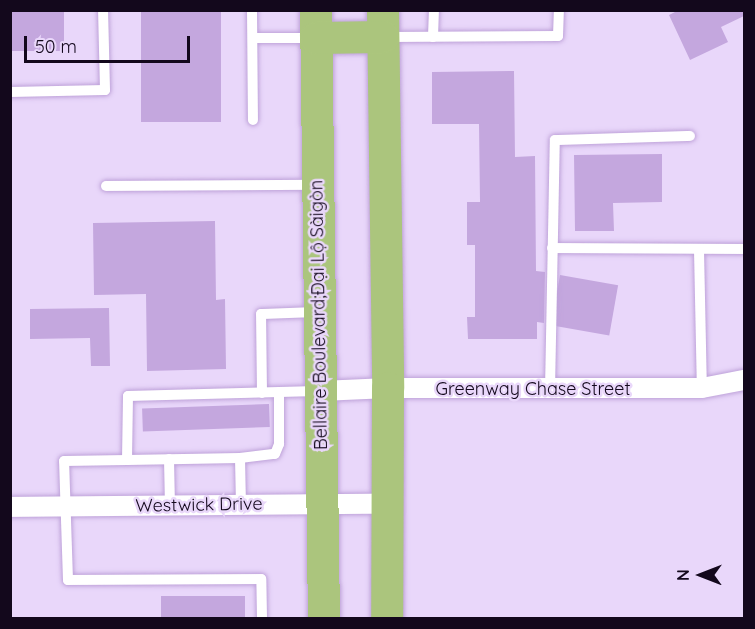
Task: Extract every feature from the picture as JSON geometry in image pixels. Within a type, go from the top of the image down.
[{"type":"main road","points":[[316,24],[383,24],[388,388],[387,618]]},
{"type":"main road","name":"Bellaire Boulevard;Đại Lộ Sàigòn","points":[[316,24],[316,185],[324,618]]},
{"type":"street","name":"Greenway Chase Street","points":[[321,391],[388,388],[550,390],[702,388],[744,380]]},
{"type":"street","name":"Westwick Drive","points":[[10,507],[388,504]]},
{"type":"lane","points":[[10,92],[105,90],[104,10]]},
{"type":"lane","points":[[252,10],[253,120]]},
{"type":"lane","points":[[433,37],[434,10]]},
{"type":"lane","points":[[383,24],[433,37],[558,36],[559,10]]},
{"type":"lane","points":[[253,38],[316,24]]},
{"type":"lane","points":[[550,390],[555,140],[690,136]]},
{"type":"lane","points":[[105,186],[316,185]]},
{"type":"lane","points":[[552,248],[744,249]]},
{"type":"lane","points":[[699,250],[702,388]]},
{"type":"lane","points":[[262,393],[261,314],[319,312]]},
{"type":"lane","points":[[127,460],[128,396],[321,391]]},
{"type":"lane","points":[[262,618],[261,579],[68,580],[64,461],[267,456],[278,450],[279,392]]},
{"type":"lane","points":[[240,458],[241,505]]},
{"type":"lane","points":[[169,459],[170,506]]},
{"type":"building","points":[[10,10],[64,10],[64,51],[10,51]]},
{"type":"building","points":[[141,10],[221,10],[221,122],[141,122]]},
{"type":"building","points":[[679,10],[744,10],[744,16],[721,27],[728,42],[690,60],[669,15]]},
{"type":"building","points":[[514,71],[515,157],[535,156],[536,271],[545,272],[544,323],[537,322],[537,339],[468,339],[467,317],[475,317],[475,245],[467,245],[467,202],[480,202],[479,124],[432,124],[432,72]]},
{"type":"building","points":[[662,154],[662,202],[613,203],[614,231],[575,231],[574,155]]},
{"type":"building","points":[[215,221],[216,300],[225,299],[226,369],[147,371],[146,294],[94,295],[93,223]]},
{"type":"building","points":[[560,275],[618,285],[609,335],[551,325]]},
{"type":"building","points":[[109,308],[110,366],[91,366],[90,338],[30,339],[30,309]]},
{"type":"building","points":[[269,404],[270,427],[143,431],[142,408]]},
{"type":"building","points":[[161,596],[245,596],[245,618],[161,618]]}]
